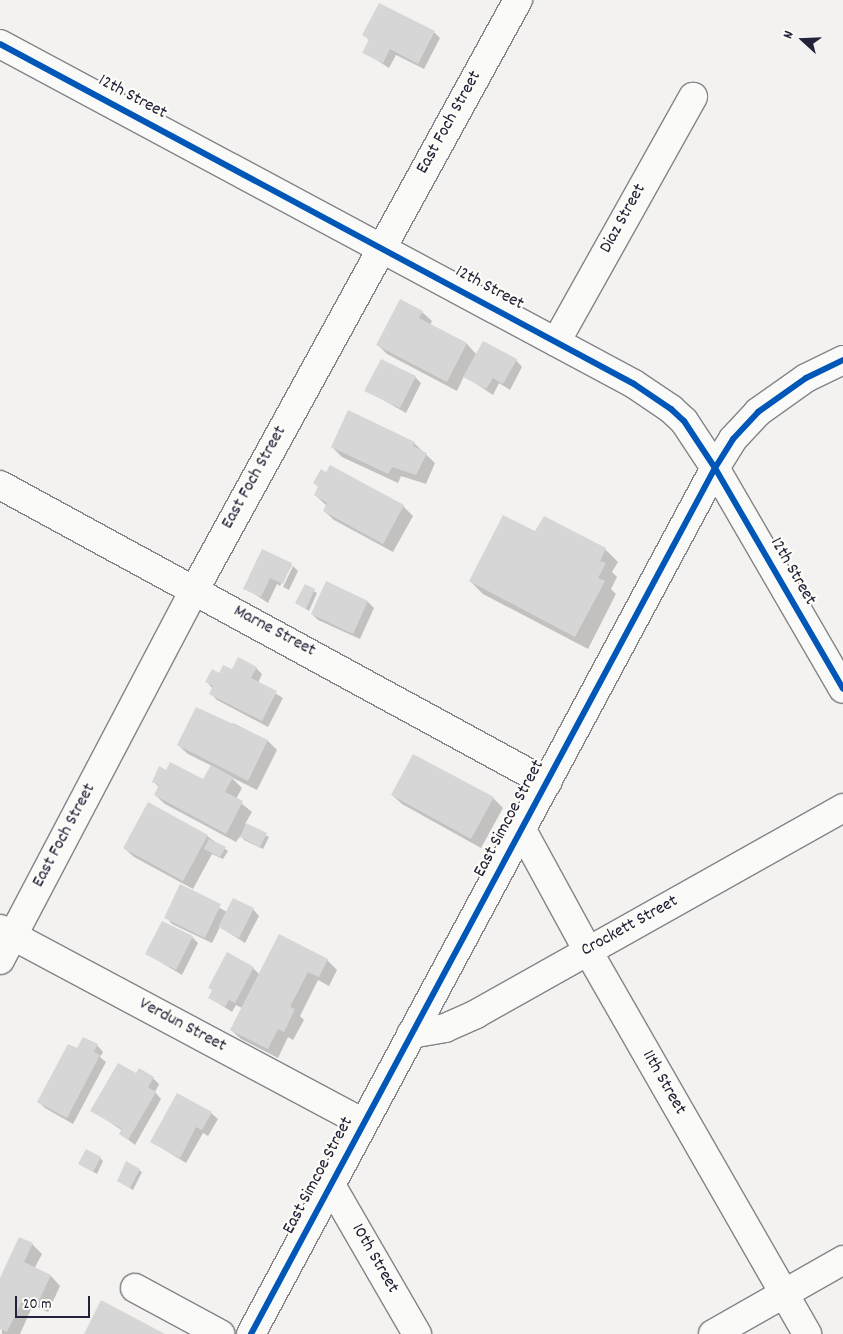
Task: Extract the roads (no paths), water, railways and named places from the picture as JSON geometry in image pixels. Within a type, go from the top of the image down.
[{"type":"street","name":"East Foch Street","points":[[0,960],[6,933],[518,0]]},
{"type":"street","name":"12th Street","points":[[0,44],[634,384],[671,409],[684,421],[715,468],[843,688]]},
{"type":"street","name":"Diaz Street","points":[[556,342],[693,97]]},
{"type":"street","name":"East Simcoe Street","points":[[251,1334],[715,468],[733,439],[758,412],[806,378],[843,360]]},
{"type":"street","name":"Marne Street","points":[[0,485],[195,589],[547,783]]},
{"type":"street","name":"Crockett Street","points":[[411,1034],[445,1028],[476,1014],[843,808]]},
{"type":"street","name":"11th Street","points":[[522,830],[588,951],[807,1334]]},
{"type":"street","name":"Verdun Street","points":[[6,933],[364,1123]]},
{"type":"street","name":"10th Street","points":[[331,1185],[418,1334]]},
{"type":"street","points":[[713,1334],[843,1260]]},
{"type":"street","points":[[134,1288],[205,1331]]}]
